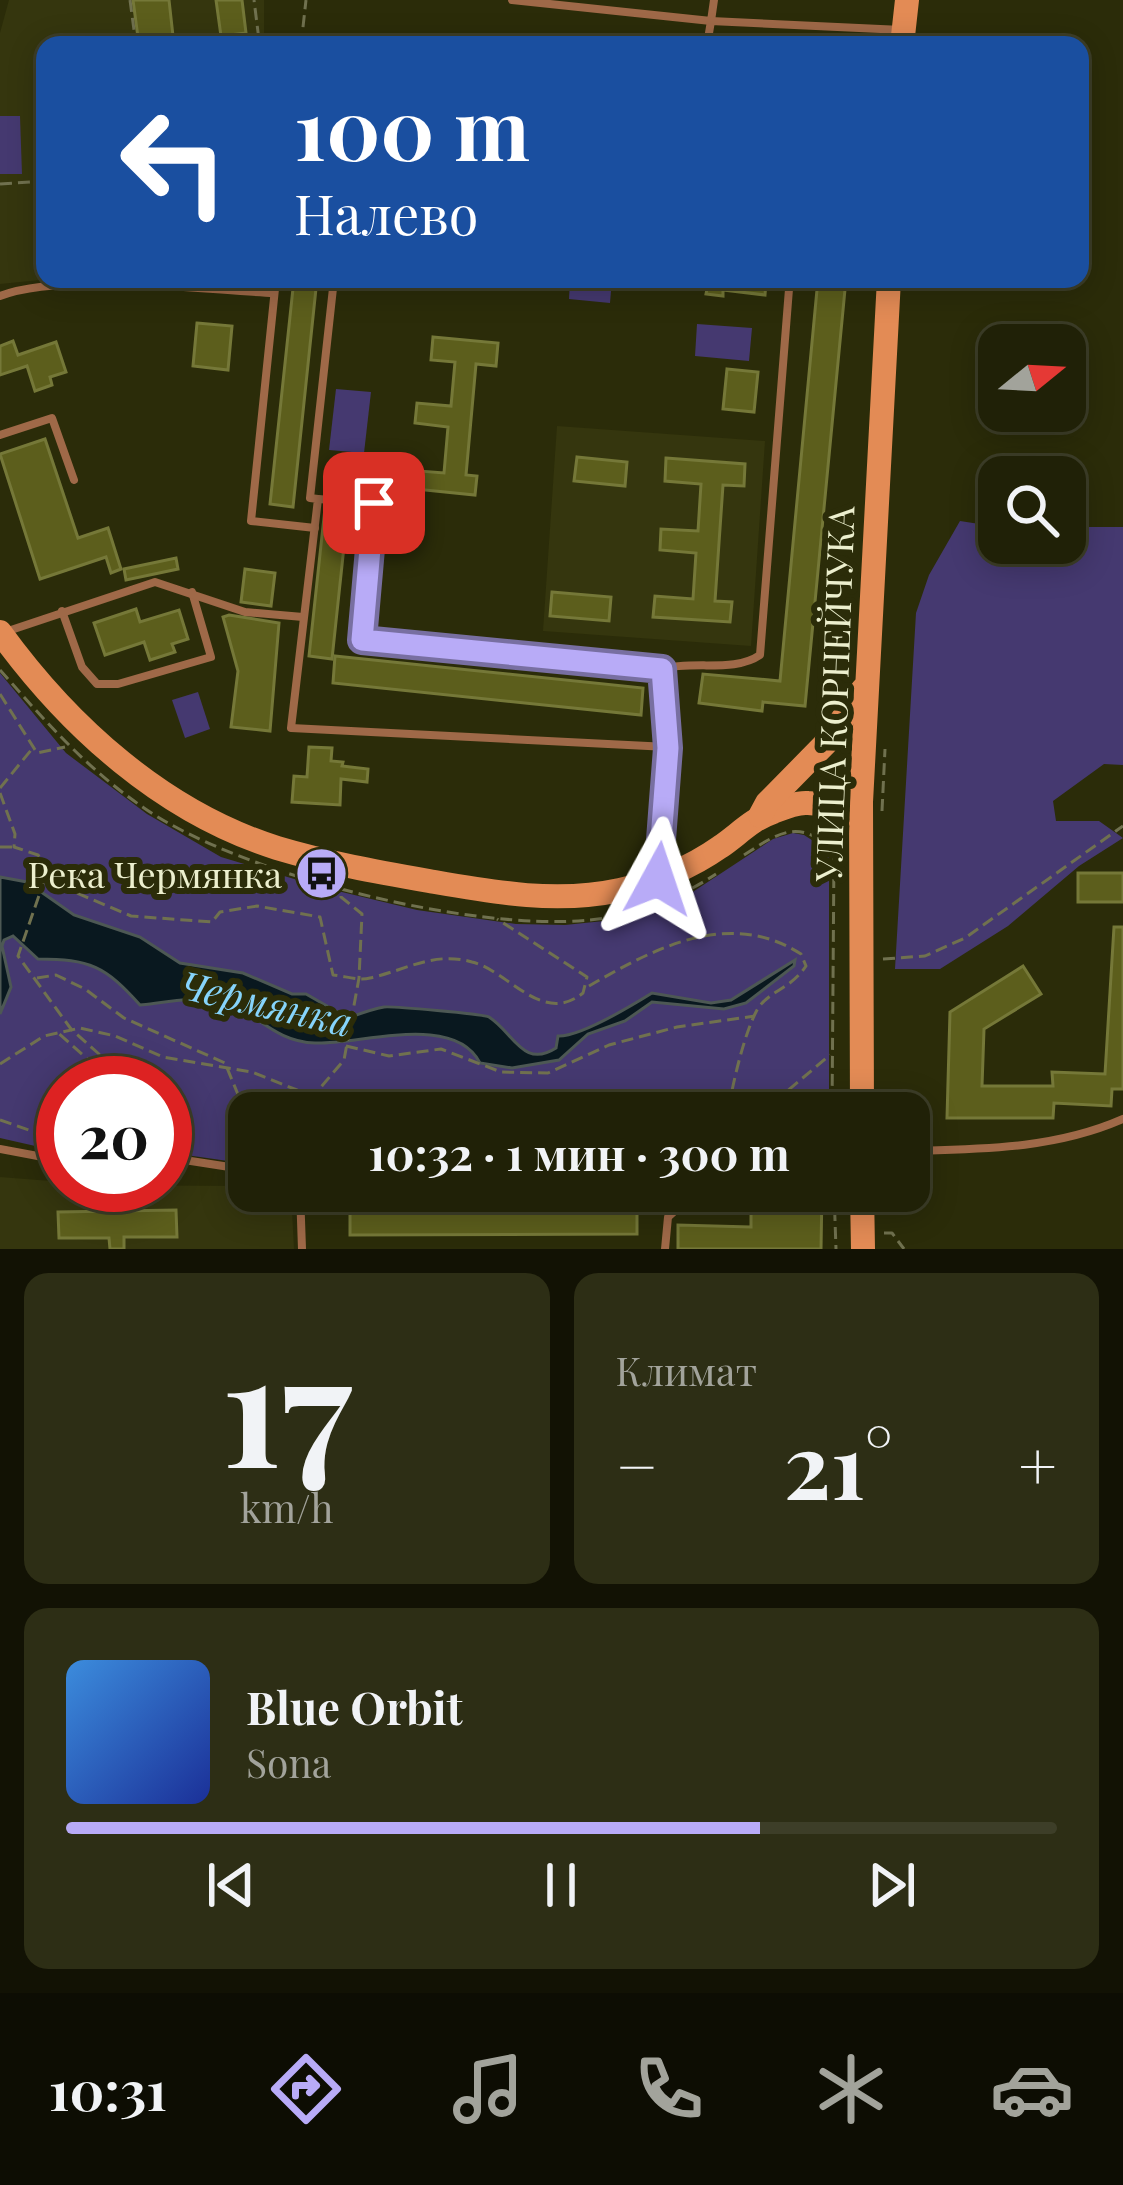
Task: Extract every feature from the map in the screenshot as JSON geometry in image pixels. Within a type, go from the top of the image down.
[{"type":"street","points":[[903,36],[907,0]]},
{"type":"street","name":"УЛИЦА КОРНЕЙЧУКА","points":[[862,1092],[860,853],[871,806],[862,764],[888,288]]},
{"type":"street","points":[[1,633],[47,692],[104,747],[154,785],[204,815],[274,847],[347,866],[536,897],[616,891],[658,879],[720,847],[760,816],[806,802],[844,809],[871,806]]},
{"type":"street","points":[[760,816],[826,743],[865,686]]},
{"type":"street","points":[[826,743],[853,746],[862,764]]},
{"type":"street","points":[[789,807],[840,827],[860,853]]},
{"type":"lane","points":[[512,0],[891,36]]},
{"type":"lane","points":[[708,36],[714,0]]},
{"type":"lane","points":[[0,296],[36,287]]},
{"type":"lane","points":[[157,288],[274,293]]},
{"type":"lane","points":[[275,288],[251,521],[315,528]]},
{"type":"lane","points":[[333,288],[310,498],[374,503],[362,640],[662,669],[683,663],[747,664],[760,655],[787,288]]},
{"type":"lane","points":[[0,435],[52,418],[74,481]]},
{"type":"lane","points":[[318,500],[291,728],[668,748]]},
{"type":"lane","points":[[1,633],[155,582],[245,612],[303,617]]},
{"type":"lane","points":[[62,611],[82,667],[97,685],[118,684],[211,657],[192,591]]},
{"type":"lane","points":[[658,879],[668,748],[662,669]]},
{"type":"lane","points":[[930,1150],[1034,1146],[1092,1133],[1123,1119]]},
{"type":"lane","points":[[0,1149],[36,1156]]},
{"type":"lane","points":[[192,1161],[228,1167]]},
{"type":"lane","points":[[301,1212],[302,1249]]},
{"type":"lane","points":[[664,1249],[668,1217],[674,1212]]},
{"type":"path","points":[[130,0],[135,36]]},
{"type":"path","points":[[254,0],[258,36]]},
{"type":"path","points":[[302,36],[306,0]]},
{"type":"path","points":[[0,184],[36,182]]},
{"type":"path","points":[[0,694],[37,753],[67,747]]},
{"type":"path","points":[[871,806],[885,742]]},
{"type":"path","points":[[14,847],[15,834],[0,790],[33,748]]},
{"type":"path","points":[[877,959],[942,951],[989,924],[1123,826]]},
{"type":"path","points":[[0,847],[38,855],[44,862],[44,881],[18,956],[71,1029],[97,1056]]},
{"type":"path","points":[[44,881],[130,916],[212,922],[220,912],[257,906],[320,916],[333,975],[365,980],[436,958],[472,962],[517,990],[559,1004],[575,999],[587,986],[650,951],[683,940],[761,933],[801,954],[806,966],[793,986],[773,993],[755,1016],[734,1092]]},
{"type":"path","points":[[317,1092],[344,1060],[359,978],[362,914],[341,897],[341,888]]},
{"type":"path","points":[[492,916],[587,977],[587,986]]},
{"type":"path","points":[[37,978],[56,975],[85,988],[124,1018],[226,1063],[236,1092]]},
{"type":"path","points":[[346,1046],[389,1056],[441,1049],[501,1072],[548,1073],[609,1045],[677,1027],[755,1016]]},
{"type":"path","points":[[0,1064],[29,1043],[71,1029],[94,1029],[161,1056]]},
{"type":"path","points":[[56,1032],[84,1056]]},
{"type":"path","points":[[786,1092],[832,1054]]},
{"type":"path","points":[[192,1063],[277,1081],[296,1092]]},
{"type":"path","points":[[0,1120],[36,1134]]},
{"type":"path","points":[[835,1212],[836,1249]]},
{"type":"path","points":[[872,1241],[892,1233],[904,1249]]},
{"type":"shaded area","points":[[9,0],[264,0],[264,36],[36,36],[36,280],[0,284],[0,33]]},
{"type":"shaded area","points":[[0,116],[20,116],[22,174],[0,174]]},
{"type":"shaded area","points":[[570,288],[611,288],[610,303],[569,299]]},
{"type":"shaded area","points":[[697,324],[752,328],[749,361],[695,356]]},
{"type":"shaded area","points":[[336,389],[371,392],[364,453],[329,450]]},
{"type":"shaded area","points":[[557,426],[765,441],[751,646],[543,631]]},
{"type":"shaded area","points":[[960,521],[978,524],[978,564],[1086,564],[1086,527],[1123,527],[1123,765],[1104,764],[1053,801],[1056,821],[1099,821],[1123,838],[1079,866],[1008,926],[940,969],[895,969],[916,613],[929,575]]},
{"type":"shaded area","points":[[0,673],[66,753],[147,814],[221,857],[417,910],[516,924],[623,919],[682,899],[773,839],[804,835],[829,851],[829,1092],[228,1092],[228,1161],[192,1156],[192,1056],[36,1056],[36,1146],[0,1138]]},
{"type":"shaded area","points":[[198,692],[210,729],[185,738],[172,700]]},
{"type":"shaded area","points":[[0,1177],[36,1180],[36,1212],[192,1212],[192,1186],[228,1186],[228,1212],[292,1212],[294,1249],[0,1249]]},
{"type":"water","name":"Чермянка","points":[[0,877],[27,882],[74,915],[140,937],[180,963],[243,973],[292,994],[306,994],[348,1018],[384,1007],[489,1017],[535,1054],[556,1048],[558,1036],[592,1026],[652,993],[711,1003],[731,1000],[795,960],[794,966],[746,1003],[724,1009],[652,1002],[625,1021],[588,1034],[559,1060],[512,1068],[480,1063],[467,1048],[428,1035],[315,1043],[276,1032],[215,999],[140,1005],[95,967],[38,959],[13,936],[2,946],[11,987],[0,1014]]},
{"type":"building","points":[[133,0],[169,0],[173,36],[138,36]]},
{"type":"building","points":[[216,0],[242,0],[246,33],[221,36]]},
{"type":"building","points":[[293,288],[316,288],[293,507],[270,504]]},
{"type":"building","points":[[700,288],[766,288],[765,295],[723,290],[723,296],[706,294],[707,289]]},
{"type":"building","points":[[817,288],[845,288],[805,706],[763,702],[762,711],[699,703],[703,674],[780,681]]},
{"type":"building","points":[[197,323],[232,326],[228,370],[193,366]]},
{"type":"building","points":[[433,337],[498,343],[496,366],[476,364],[466,475],[477,476],[475,495],[405,488],[407,470],[444,473],[448,427],[415,423],[417,403],[451,406],[455,362],[431,360]]},
{"type":"building","points":[[13,341],[18,355],[56,342],[66,372],[50,377],[52,385],[35,391],[27,366],[0,375],[0,346]]},
{"type":"building","points":[[727,369],[758,372],[754,412],[723,409]]},
{"type":"building","points":[[45,439],[78,538],[108,528],[121,569],[111,573],[106,557],[40,579],[0,454]]},
{"type":"building","points":[[577,457],[627,462],[625,486],[574,481]]},
{"type":"building","points":[[666,458],[745,464],[744,486],[723,485],[715,601],[732,602],[730,622],[653,617],[655,596],[693,599],[696,553],[660,550],[661,529],[698,531],[701,484],[665,481]]},
{"type":"building","points":[[325,508],[348,509],[332,659],[309,656]]},
{"type":"building","points":[[176,558],[178,569],[126,580],[124,569]]},
{"type":"building","points":[[245,569],[275,573],[271,606],[241,602]]},
{"type":"building","points":[[552,592],[611,597],[609,621],[550,616]]},
{"type":"building","points":[[136,609],[140,622],[179,610],[188,639],[172,644],[175,652],[150,660],[144,642],[105,655],[94,623]]},
{"type":"building","points":[[223,617],[279,623],[270,731],[231,727],[238,671]]},
{"type":"building","points":[[335,656],[643,688],[641,715],[333,683]]},
{"type":"building","points":[[309,747],[332,748],[331,761],[368,769],[367,782],[341,779],[340,805],[292,802],[294,776],[307,777]]},
{"type":"building","points":[[1078,873],[1123,873],[1123,902],[1078,902]]},
{"type":"building","points":[[1114,927],[1123,927],[1123,1089],[1112,1089],[1111,1106],[1054,1103],[1053,1118],[947,1118],[950,1012],[1023,966],[1041,994],[984,1029],[982,1086],[1053,1086],[1052,1072],[1105,1074]]},
{"type":"building","points":[[58,1212],[176,1212],[177,1237],[124,1237],[124,1249],[110,1249],[109,1238],[59,1238]]},
{"type":"building","points":[[350,1212],[637,1212],[637,1234],[350,1235]]},
{"type":"building","points":[[751,1212],[822,1212],[821,1249],[678,1249],[678,1225],[751,1227]]},
{"type":"place","name":"Река Чермянка","points":[[321,873]]},
{"type":"route","points":[[374,503],[362,640],[662,669],[668,748],[658,879]]}]
